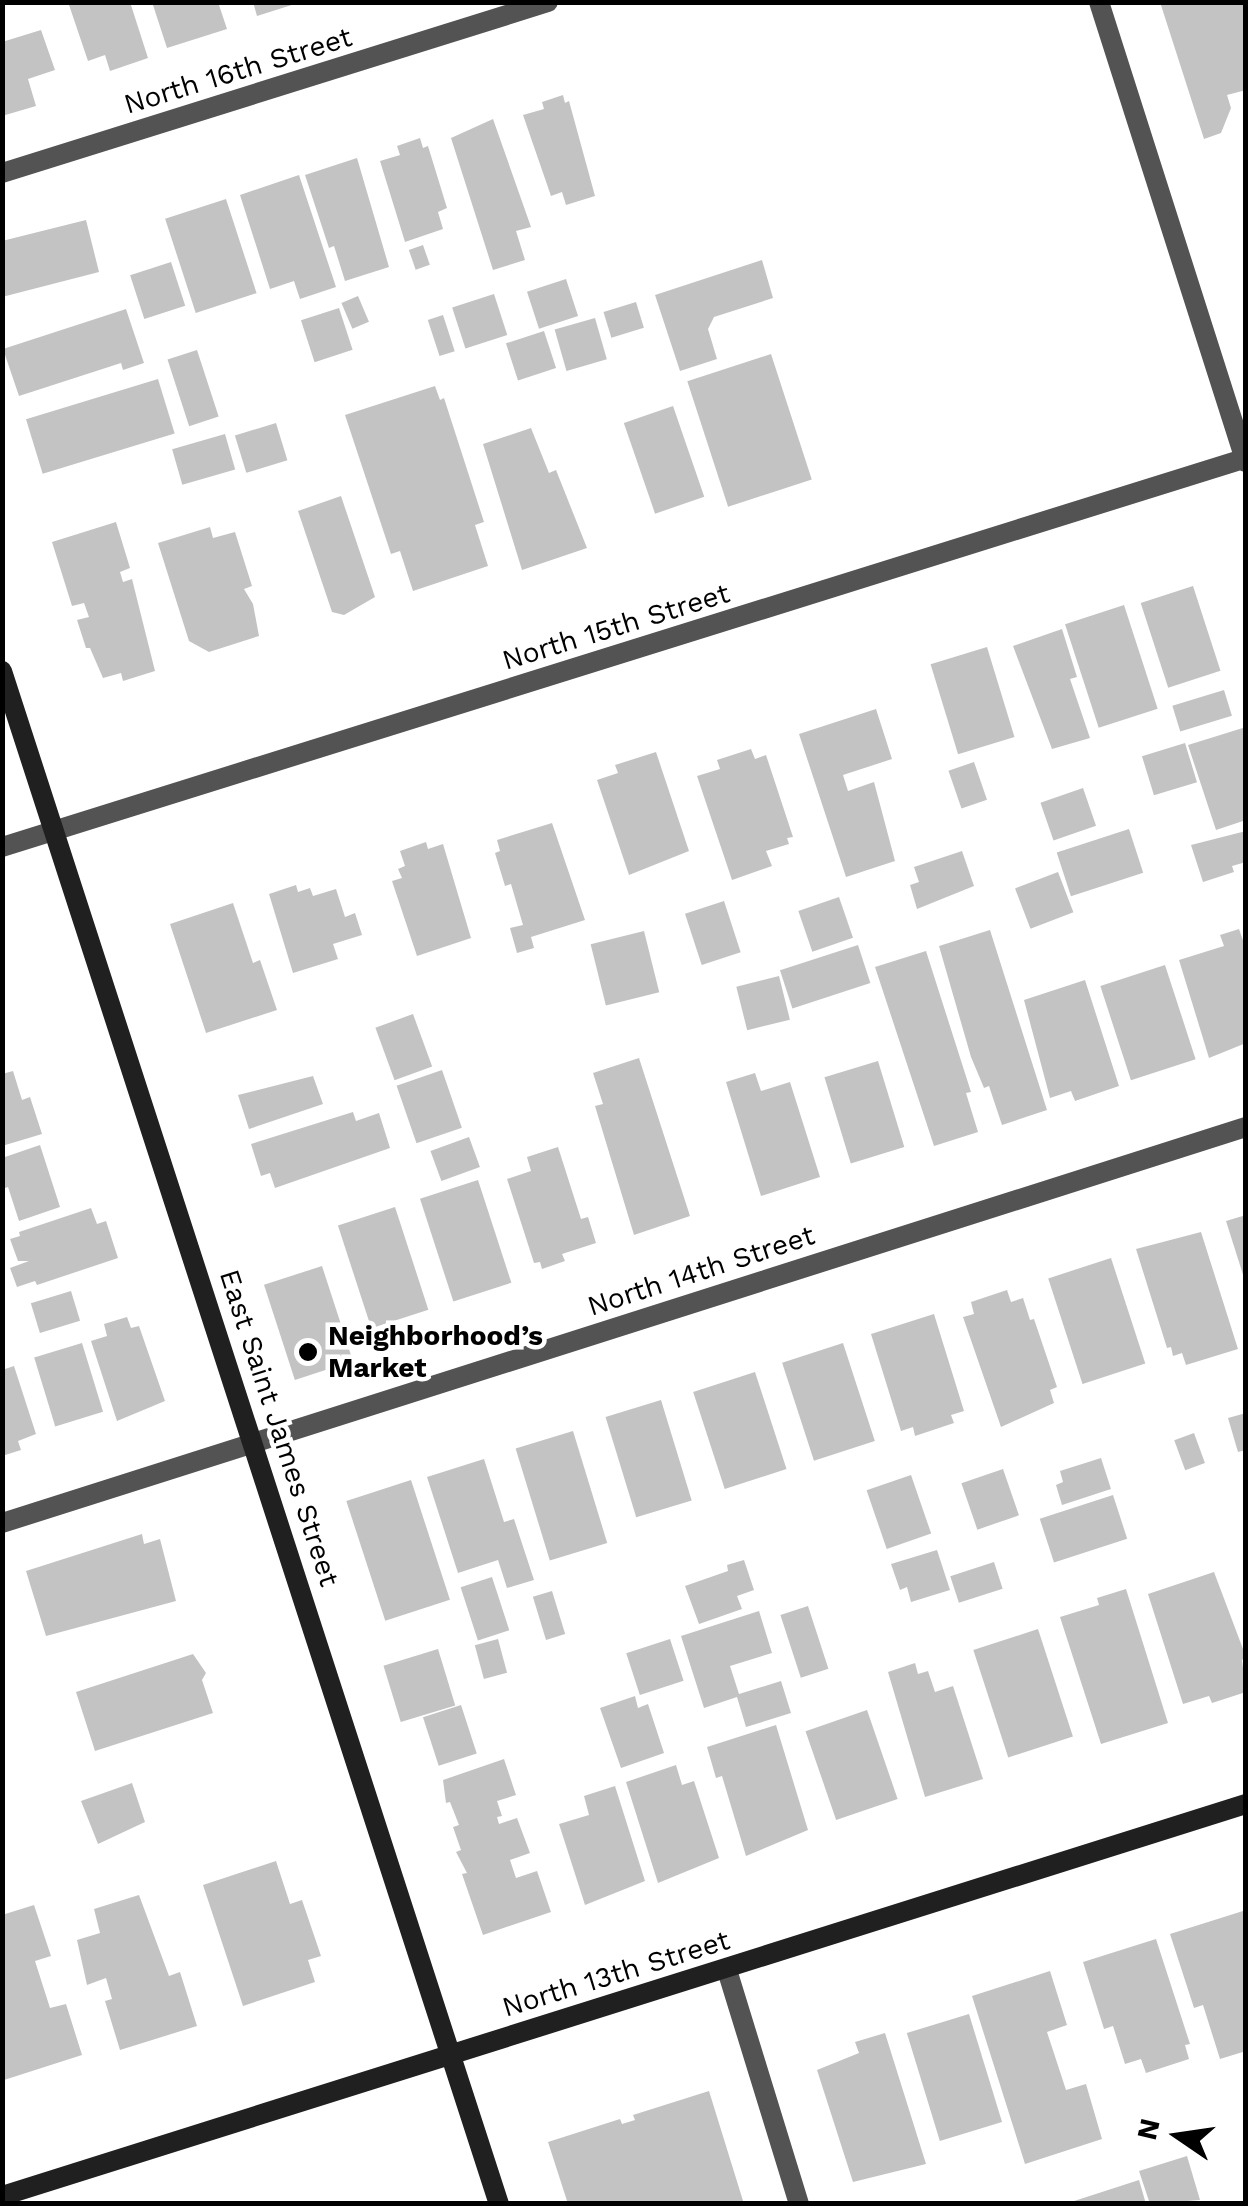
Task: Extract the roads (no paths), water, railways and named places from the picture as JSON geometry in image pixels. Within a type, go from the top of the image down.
[{"type":"street","name":"North 16th Street","points":[[2,173],[548,2]]},
{"type":"street","points":[[1099,2],[1245,460]]},
{"type":"street","name":"North 15th Street","points":[[2,847],[1245,460]]},
{"type":"street","name":"East Saint James Street","points":[[2,671],[500,2204]]},
{"type":"street","name":"North 14th Street","points":[[2,1523],[1246,1127]]},
{"type":"street","name":"North 13th Street","points":[[2,2196],[1246,1804]]},
{"type":"street","points":[[727,1970],[798,2204]]},
{"type":"place","name":"Neighborhood’s Market","points":[[308,1352]]}]
